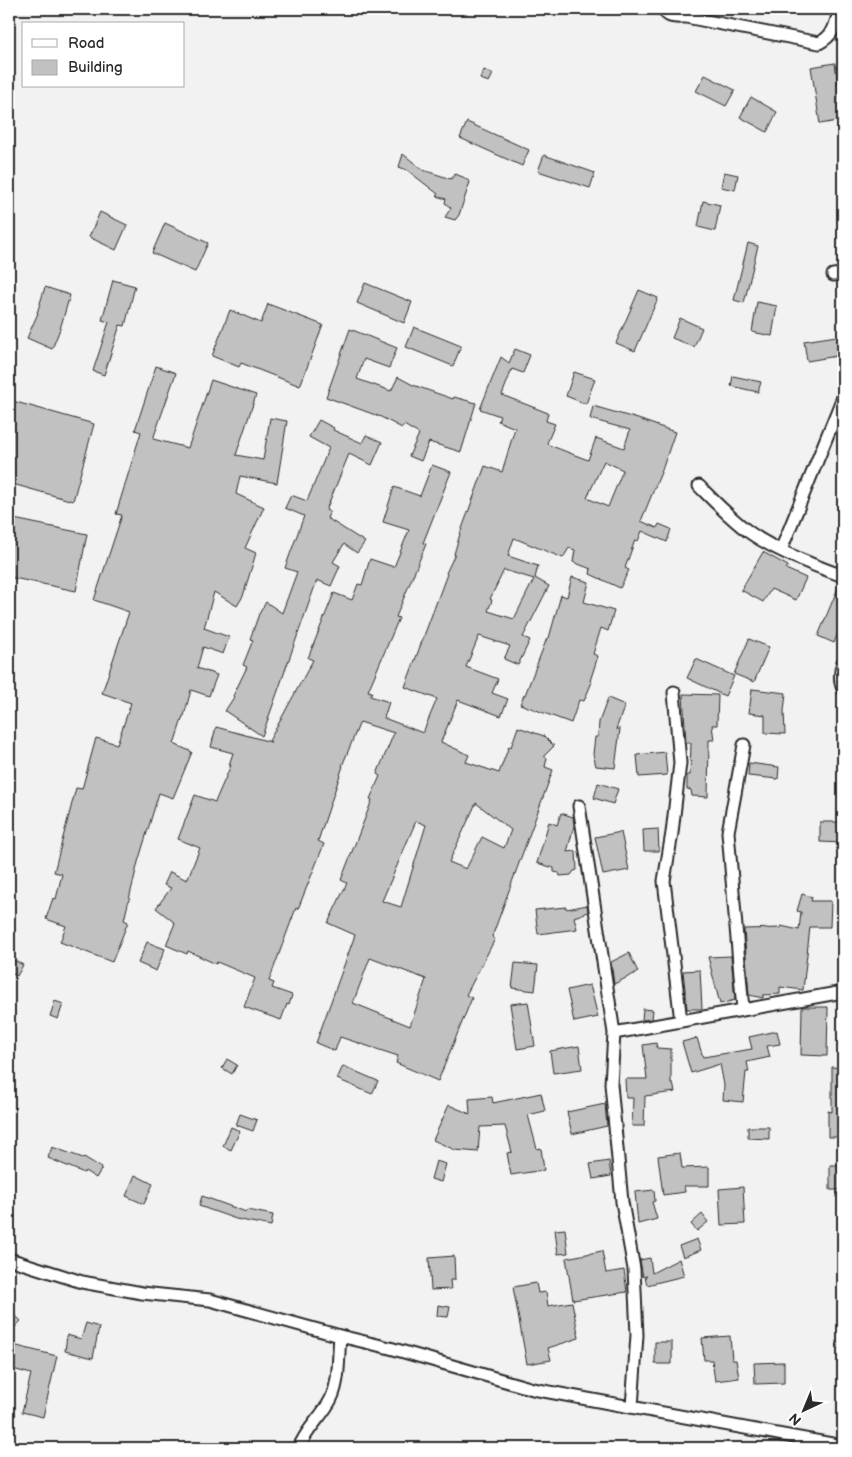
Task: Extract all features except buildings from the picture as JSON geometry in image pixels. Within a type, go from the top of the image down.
[{"type":"street","points":[[662,9],[666,15],[672,17],[686,17],[819,43],[832,34],[840,9]]},
{"type":"street","points":[[781,550],[843,397]]},
{"type":"street","points":[[699,486],[729,516],[751,534],[781,550],[843,576]]},
{"type":"street","points":[[843,662],[840,670],[843,689]]},
{"type":"street","points":[[674,692],[680,762],[664,881],[681,1021]]},
{"type":"street","points":[[743,1010],[728,832],[744,745]]},
{"type":"street","points":[[579,806],[614,1033],[612,1084],[622,1202],[634,1269],[637,1325],[632,1407]]},
{"type":"street","points":[[614,1033],[843,992]]},
{"type":"street","points":[[9,1259],[82,1282],[142,1293],[210,1300],[390,1348],[533,1389],[843,1446]]},
{"type":"street","points":[[299,1448],[304,1435],[332,1397],[336,1386],[340,1336]]}]
